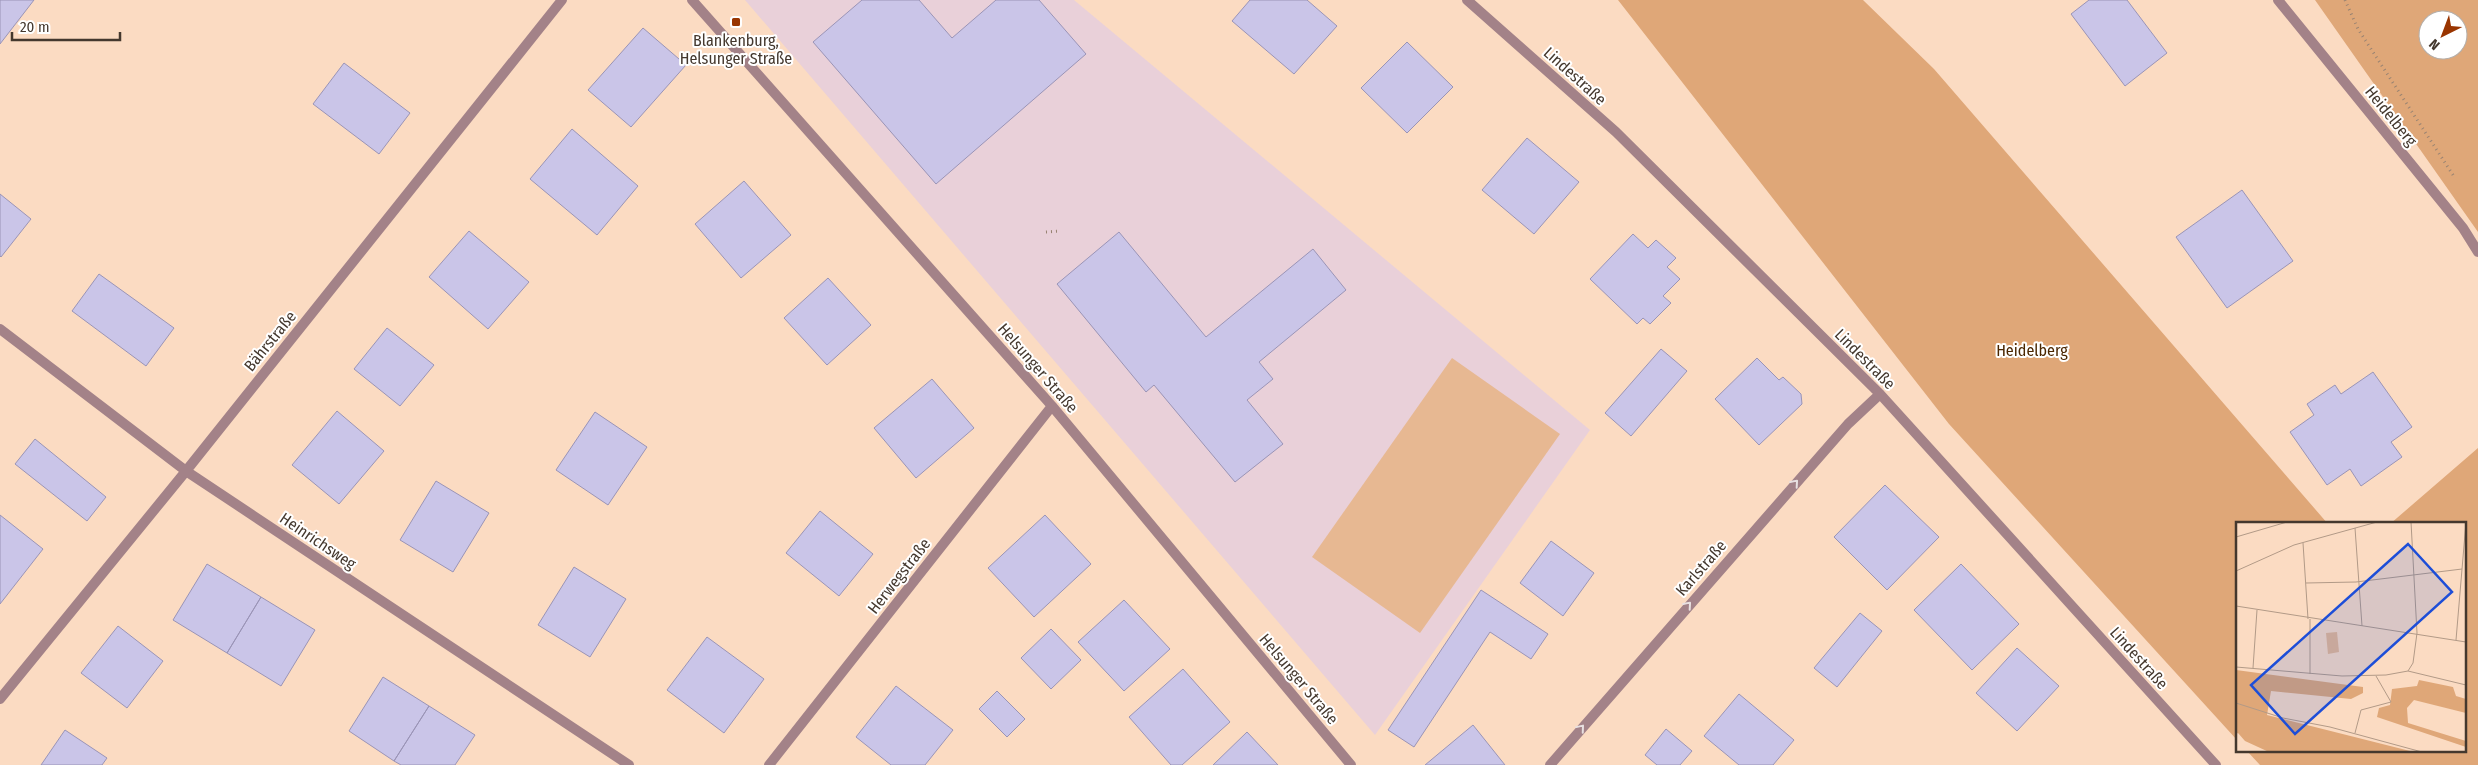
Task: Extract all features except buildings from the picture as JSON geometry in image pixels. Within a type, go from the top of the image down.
[{"type":"street","name":"Bährstraße","points":[[0,699],[186,471],[562,0]]},
{"type":"street","name":"Helsunger Straße","points":[[692,0],[1052,406],[1351,765]]},
{"type":"street","name":"Lindestraße","points":[[1467,0],[1616,132],[1880,394],[2216,765]]},
{"type":"street","name":"Heidelberg","points":[[2278,0],[2463,228],[2478,252]]},
{"type":"street","name":"Heinrichsweg","points":[[0,329],[186,471],[629,765]]},
{"type":"street","name":"Karlstraße","points":[[1550,765],[1848,424],[1880,394]]},
{"type":"street","name":"Herwegstraße","points":[[769,765],[1052,406]]},
{"type":"path","points":[[2345,0],[2358,29],[2454,174],[2456,183]]},
{"type":"path","points":[[1046,232],[1061,231]]},
{"type":"shaded area","points":[[745,0],[1074,0],[1590,430],[1375,735]]},
{"type":"shaded area","points":[[1452,358],[1560,434],[1420,633],[1312,557]]},
{"type":"green space","name":"Heidelberg","points":[[1618,0],[1863,0],[1934,69],[2326,522],[2236,522],[2236,739],[1949,424]]},
{"type":"green space","points":[[2315,0],[2478,0],[2478,232]]},
{"type":"green space","points":[[2478,448],[2478,765],[2260,765],[2248,752],[2466,752],[2466,522],[2392,522]]},
{"type":"place","name":"Blankenburg, Helsunger Straße","points":[[736,22]]}]
